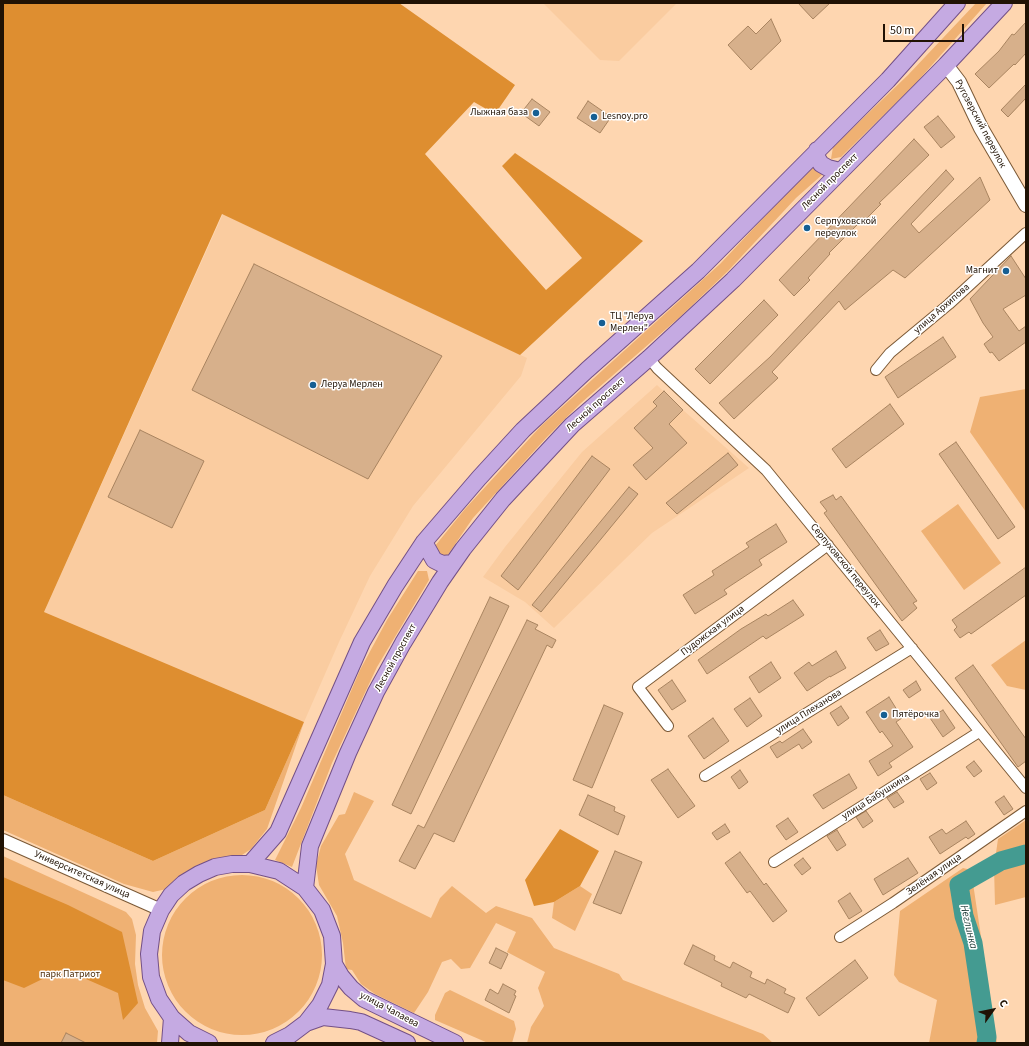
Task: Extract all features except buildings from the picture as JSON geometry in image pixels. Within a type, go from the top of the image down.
[{"type":"main road","points":[[250,864],[278,832],[362,642],[424,542],[523,430],[587,370],[698,271],[888,80],[957,3]]},
{"type":"main road","name":"Лесной проспект","points":[[305,888],[310,846],[348,753],[376,692],[403,643],[440,582],[503,499],[572,425],[649,358],[733,280],[946,65],[1004,3]]},
{"type":"main road","name":"Ругозерский переулок","points":[[946,65],[959,82],[981,128],[1026,204]]},
{"type":"main road","points":[[817,150],[816,156],[821,164],[828,168],[840,171]]},
{"type":"main road","points":[[424,542],[434,560],[442,564],[453,564]]},
{"type":"main road","points":[[409,565],[419,563],[428,566],[440,582]]},
{"type":"main road","points":[[209,1043],[189,1033],[172,1018],[159,999],[151,977],[148,954],[152,931],[161,910],[171,895],[184,883],[199,874],[227,865],[250,864],[279,871],[305,888],[322,910],[332,936],[334,964],[326,992],[320,1005],[306,1023],[290,1035],[274,1043]]},
{"type":"main road","name":"улица Чапаева","points":[[334,964],[351,988],[364,999],[455,1043]]},
{"type":"main road","name":"улица Чапаева","points":[[306,1023],[323,1017],[361,1022],[407,1043]]},
{"type":"main road","points":[[170,1043],[172,1018]]},
{"type":"street","name":"улица Архипова","points":[[876,370],[890,353],[949,304],[1026,233]]},
{"type":"street","name":"Серпуховской переулок","points":[[649,358],[684,394],[766,470],[1026,788]]},
{"type":"street","name":"Пудожская улица","points":[[668,726],[638,687],[828,545]]},
{"type":"street","name":"улица Плеханова","points":[[705,776],[912,648]]},
{"type":"street","name":"улица Бабушкина","points":[[774,862],[979,732]]},
{"type":"street","name":"Зелёная улица","points":[[840,937],[893,903],[1026,811]]},
{"type":"street","name":"Университетская улица","points":[[3,840],[161,910]]},
{"type":"shaded area","points":[[3,3],[399,3],[515,85],[495,114],[474,102],[425,154],[546,290],[582,258],[502,166],[515,153],[643,241],[520,355],[222,214],[44,612],[304,722],[265,810],[153,861],[3,795]]},
{"type":"shaded area","points":[[543,3],[677,3],[619,61],[600,60]]},
{"type":"shaded area","points":[[223,214],[527,358],[521,376],[413,506],[370,576],[304,722],[44,612]]},
{"type":"shaded area","points":[[657,385],[749,468],[652,533],[554,628],[525,602],[483,577],[505,547],[582,452]]},
{"type":"shaded area","points":[[560,829],[599,851],[580,886],[554,902],[534,906],[525,880]]},
{"type":"shaded area","points":[[3,877],[68,905],[122,932],[138,1003],[123,1020],[118,993],[63,969],[24,988],[3,980]]},
{"type":"green space","points":[[976,3],[987,3],[916,83],[841,157],[831,159],[833,147],[908,75]]},
{"type":"green space","points":[[815,163],[816,171],[823,174],[796,198],[728,271],[681,316],[581,403],[546,438],[473,518],[447,556],[442,558],[435,546],[465,509],[541,426],[720,264]]},
{"type":"green space","points":[[1026,389],[1026,512],[970,432],[980,397]]},
{"type":"green space","points":[[958,504],[1001,563],[964,590],[921,531]]},
{"type":"green space","points":[[418,571],[427,571],[429,580],[377,667],[332,763],[292,867],[275,860],[301,808],[360,670],[387,620]]},
{"type":"green space","points":[[1026,640],[1026,690],[1007,686],[991,665]]},
{"type":"green space","points":[[304,722],[267,829],[251,849],[242,855],[216,859],[171,888],[153,892],[124,884],[3,830],[3,795],[153,861],[265,810]]},
{"type":"green space","points":[[354,792],[374,801],[345,854],[354,880],[431,918],[440,898],[452,886],[486,913],[496,906],[532,918],[554,948],[619,974],[623,980],[763,1034],[773,1043],[527,1043],[531,1027],[544,1006],[538,988],[545,972],[507,952],[516,932],[496,923],[470,968],[461,969],[451,959],[442,962],[428,992],[414,1013],[375,994],[361,984],[352,970],[346,969],[343,943],[337,916],[319,885],[316,865],[321,846],[339,815],[345,814]]},
{"type":"green space","points":[[1026,820],[1026,897],[995,905],[994,867],[998,839]]},
{"type":"green space","name":"парк Патриот","points":[[3,856],[126,912],[132,919],[136,935],[135,964],[138,985],[145,1008],[158,1031],[157,1043],[3,1043]]},
{"type":"green space","points":[[963,868],[971,870],[997,1043],[929,1043],[937,1000],[899,982],[894,975],[900,911]]},
{"type":"green space","points":[[242,875],[272,881],[292,893],[304,905],[316,925],[322,955],[316,985],[304,1005],[292,1017],[272,1029],[242,1035],[212,1029],[192,1017],[180,1005],[168,985],[162,955],[168,925],[180,905],[192,893],[212,881]]},
{"type":"green space","points":[[580,886],[592,894],[575,931],[552,918],[554,902]]},
{"type":"green space","points":[[450,990],[514,1021],[516,1029],[512,1043],[488,1043],[435,1020],[435,1015],[445,993]]},
{"type":"waterway","name":"Неглинка","points":[[986,1043],[987,1037],[973,943],[964,916],[959,885],[1001,861],[1026,854]]},
{"type":"place","name":"Лыжная база","points":[[536,113]]},
{"type":"place","name":"Lesnoy.pro","points":[[594,117]]},
{"type":"place","name":"Серпуховской переулок","points":[[807,228]]},
{"type":"place","name":"Магнит","points":[[1006,271]]},
{"type":"place","name":"ТЦ \"Леруа Мерлен\"","points":[[602,323]]},
{"type":"place","name":"Леруа Мерлен","points":[[313,385]]},
{"type":"place","name":"Пятёрочка","points":[[884,715]]}]
